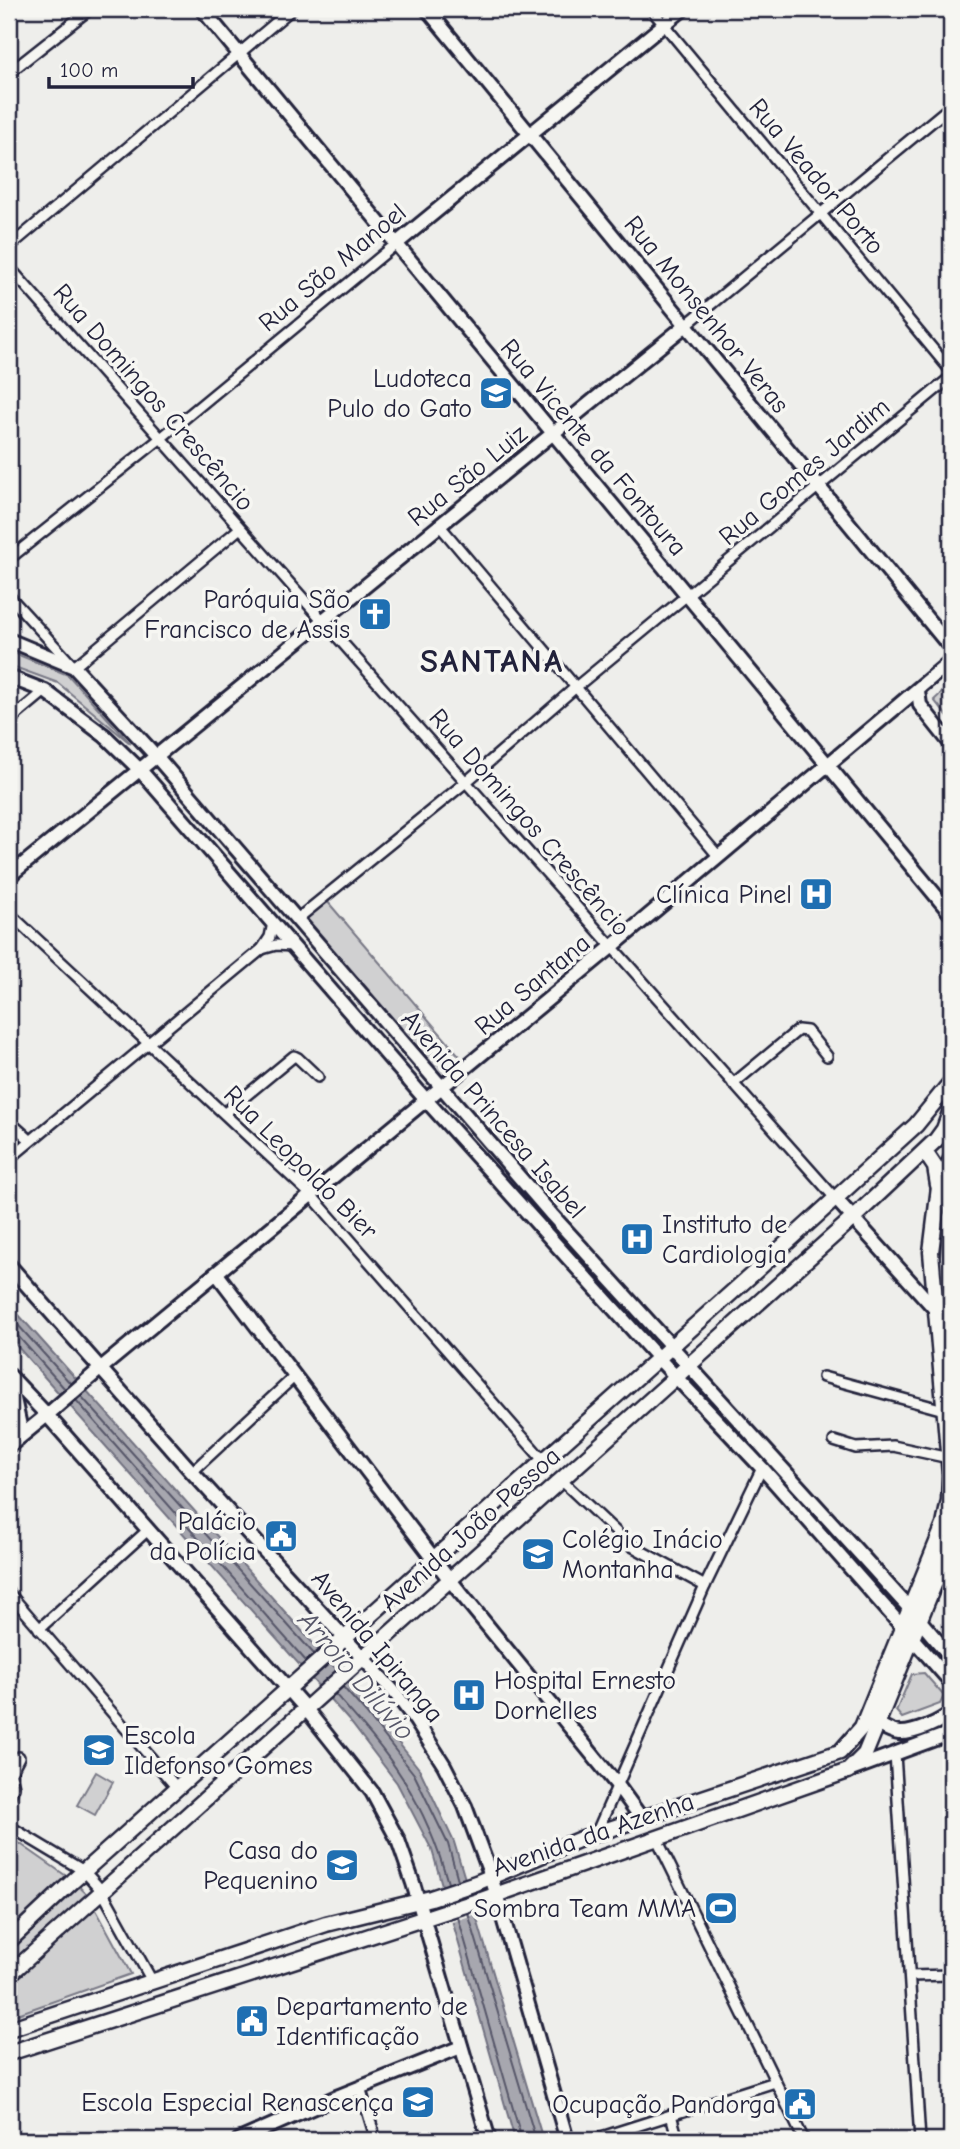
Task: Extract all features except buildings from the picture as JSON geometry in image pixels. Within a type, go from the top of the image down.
[{"type":"main road","name":"Avenida João Pessoa","points":[[9,1941],[916,1125],[951,1082]]},
{"type":"main road","name":"Avenida João Pessoa","points":[[9,1975],[925,1152],[944,1129],[951,1110]]},
{"type":"main road","points":[[925,1152],[935,1167],[939,1187]]},
{"type":"main road","points":[[848,1771],[864,1754],[913,1639],[915,1615],[944,1525],[949,1500],[931,1252],[939,1187],[951,1159]]},
{"type":"main road","points":[[951,1217],[948,1258],[951,1303]]},
{"type":"main road","points":[[903,1627],[915,1615],[951,1543]]},
{"type":"main road","name":"Avenida da Azenha","points":[[9,2029],[327,1924],[476,1883],[596,1834],[840,1752],[862,1727],[903,1627]]},
{"type":"main road","name":"Avenida da Azenha","points":[[9,2053],[481,1900],[848,1771]]},
{"type":"street","points":[[9,73],[90,9]]},
{"type":"street","name":"Rua Vicente da Fontoura","points":[[202,9],[951,914]]},
{"type":"street","points":[[9,247],[292,9]]},
{"type":"street","name":"Rua Monsenhor Veras","points":[[427,9],[951,648]]},
{"type":"street","name":"Rua Veador Porto","points":[[651,9],[951,371]]},
{"type":"street","name":"Rua São Manoel","points":[[9,559],[161,438],[683,9]]},
{"type":"street","name":"Rua São Luiz","points":[[9,876],[554,434],[951,106]]},
{"type":"street","name":"Rua Domingos Crescêncio","points":[[9,267],[935,1310]]},
{"type":"street","name":"Rua Gomes Jardim","points":[[296,920],[466,782],[576,687],[951,377]]},
{"type":"street","points":[[440,526],[719,857]]},
{"type":"street","points":[[9,640],[74,667],[239,529]]},
{"type":"street","name":"Avenida Princesa Isabel","points":[[9,596],[156,756],[441,1088],[670,1347],[951,1657]]},
{"type":"street","name":"Rua Santana","points":[[15,1439],[611,948],[951,661]]},
{"type":"street","points":[[9,677],[45,691],[9,721]]},
{"type":"street","name":"Avenida Princesa Isabel","points":[[45,691],[105,736],[140,770],[426,1100],[675,1377],[762,1468],[951,1682]]},
{"type":"street","points":[[918,691],[920,705],[951,744]]},
{"type":"street","points":[[906,700],[920,705]]},
{"type":"street","name":"Rua Leopoldo Bier","points":[[9,913],[311,1195],[544,1460]]},
{"type":"street","points":[[9,1159],[262,949],[270,937],[272,923]]},
{"type":"street","points":[[262,949],[276,945],[292,946]]},
{"type":"street","points":[[733,1084],[798,1030],[807,1031],[827,1056]]},
{"type":"street","points":[[225,1113],[294,1056],[318,1077]]},
{"type":"street","points":[[9,1121],[30,1140]]},
{"type":"street","name":"Avenida Ipiranga","points":[[9,1265],[192,1472],[363,1657],[416,1721],[444,1765],[465,1806],[491,1877],[567,2140]]},
{"type":"street","points":[[216,1273],[450,1580],[642,1819]]},
{"type":"street","points":[[9,1375],[50,1412],[148,1530],[306,1709],[372,1792],[398,1840],[424,1899],[461,2047],[489,2140]]},
{"type":"street","points":[[9,1375],[15,1439]]},
{"type":"street","points":[[192,1472],[295,1376]]},
{"type":"street","points":[[823,1377],[944,1410]]},
{"type":"street","points":[[834,1441],[856,1448],[893,1446],[948,1458]]},
{"type":"street","points":[[596,1834],[705,1586],[762,1468]]},
{"type":"street","points":[[561,1480],[630,1545],[705,1586]]},
{"type":"street","points":[[39,1629],[148,1530]]},
{"type":"street","points":[[9,1593],[177,1788]]},
{"type":"street","points":[[878,1724],[892,1732],[908,1732],[938,1722],[951,1712]]},
{"type":"street","name":"Avenida da Azenha","points":[[848,1771],[951,1733]]},
{"type":"street","points":[[895,1754],[920,2140]]},
{"type":"street","points":[[9,1798],[14,1787],[10,1775],[19,1757]]},
{"type":"street","points":[[9,1826],[84,1871],[102,1891],[152,1980]]},
{"type":"street","points":[[656,1838],[804,2140]]},
{"type":"street","points":[[910,1976],[951,1975]]},
{"type":"street","points":[[239,2140],[360,2087],[461,2047]]},
{"type":"street","points":[[592,2140],[775,2082]]},
{"type":"street","points":[[360,2087],[376,2140]]},
{"type":"street","points":[[671,2115],[678,2140]]},
{"type":"shaded area","points":[[9,651],[68,675],[131,744],[58,683],[9,665]]},
{"type":"shaded area","points":[[951,684],[951,721],[934,700]]},
{"type":"shaded area","points":[[327,901],[463,1060],[442,1078],[306,919]]},
{"type":"shaded area","points":[[924,1673],[944,1696],[940,1704],[902,1718],[896,1711],[912,1674]]},
{"type":"shaded area","points":[[96,1772],[113,1782],[95,1815],[77,1805]]},
{"type":"shaded area","points":[[9,1836],[72,1880],[88,1895],[131,1974],[9,2017]]},
{"type":"water","name":"Arroio Dilúvio","points":[[9,1304],[371,1708],[420,1770],[454,1842],[543,2140],[515,2140],[432,1850],[397,1783],[352,1724],[9,1337]]},
{"type":"pier","points":[[468,1876],[479,1913],[449,1923],[438,1886]]},
{"type":"place","name":"Ludoteca Pulo do Gato","points":[[496,393]]},
{"type":"place","name":"Paróquia São Francisco de Assis","points":[[375,614]]},
{"type":"place","name":"Clínica Pinel","points":[[816,894]]},
{"type":"place","name":"Instituto de Cardiologia","points":[[637,1239]]},
{"type":"place","name":"Palácio da Polícia","points":[[281,1536]]},
{"type":"place","name":"Colégio Inácio Montanha","points":[[538,1554]]},
{"type":"place","name":"Hospital Ernesto Dornelles","points":[[469,1695]]},
{"type":"place","name":"Escola Ildefonso Gomes","points":[[99,1750]]},
{"type":"place","name":"Casa do Pequenino","points":[[342,1865]]},
{"type":"place","name":"Sombra Team MMA","points":[[721,1908]]},
{"type":"place","name":"Departamento de Identificação","points":[[252,2021]]},
{"type":"place","name":"Escola Especial Renascença","points":[[418,2102]]},
{"type":"place","name":"Ocupação Pandorga","points":[[800,2104]]},
{"type":"district","name":"SANTANA","points":[[492,660]]}]
